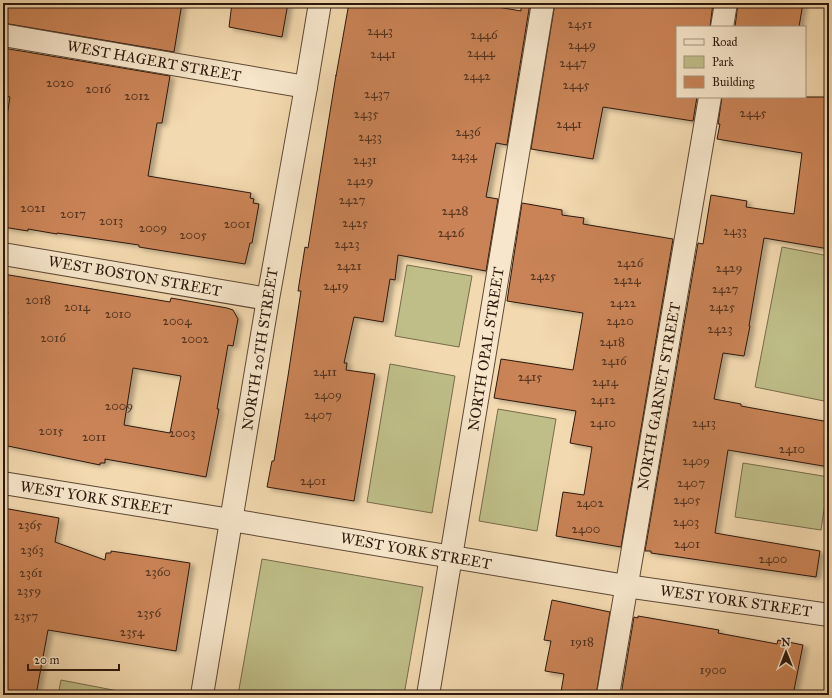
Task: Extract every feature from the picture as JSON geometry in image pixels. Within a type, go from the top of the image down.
[{"type":"street","name":"NORTH 20TH STREET","points":[[202,695],[268,299],[320,3]]},
{"type":"street","name":"NORTH OPAL STREET","points":[[428,695],[543,3]]},
{"type":"street","points":[[722,26],[726,3]]},
{"type":"street","name":"WEST HAGERT STREET","points":[[3,35],[306,87]]},
{"type":"street","name":"NORTH GARNET STREET","points":[[608,695],[710,98]]},
{"type":"street","name":"WEST BOSTON STREET","points":[[3,254],[268,299]]},
{"type":"street","name":"WEST YORK STREET","points":[[3,483],[626,586],[829,615]]},
{"type":"green space","points":[[782,247],[829,256],[829,402],[755,387]]},
{"type":"green space","points":[[407,265],[472,276],[459,347],[395,336]]},
{"type":"green space","points":[[390,364],[455,376],[432,513],[367,502]]},
{"type":"green space","points":[[498,409],[556,419],[537,531],[479,521]]},
{"type":"green space","points":[[743,463],[829,477],[821,530],[735,517]]},
{"type":"green space","points":[[262,559],[423,587],[404,695],[238,695]]},
{"type":"green space","points":[[61,680],[139,695],[58,695]]},
{"type":"building","points":[[3,3],[182,3],[174,52],[3,23]]},
{"type":"building","points":[[232,3],[288,3],[282,37],[229,27]]},
{"type":"building","points":[[349,3],[474,3],[521,11],[521,3],[530,3],[507,145],[496,143],[486,197],[498,199],[486,271],[398,255],[395,280],[390,279],[383,322],[354,317],[344,363],[347,363],[346,370],[375,374],[354,501],[267,487],[272,461],[274,461],[288,376],[301,291],[298,291],[305,247],[308,248]]},
{"type":"building","points":[[555,3],[713,3],[710,26],[676,26],[676,98],[697,98],[693,121],[603,107],[593,159],[531,149]]},
{"type":"building","points":[[738,3],[803,3],[799,26],[735,26]]},
{"type":"building","points":[[3,48],[170,76],[162,123],[157,123],[148,176],[251,193],[250,198],[254,199],[253,203],[259,204],[252,243],[250,243],[245,264],[139,247],[139,245],[28,229],[28,231],[3,227],[3,142],[10,97],[3,95]]},
{"type":"building","points":[[829,97],[829,249],[764,238],[744,356],[723,353],[714,399],[741,404],[741,406],[829,422],[829,467],[728,450],[715,533],[820,551],[816,577],[645,551],[698,243],[703,244],[711,195],[747,201],[746,207],[794,214],[802,153],[717,139],[720,124],[718,124],[722,98]]},
{"type":"building","points":[[522,203],[562,210],[562,215],[584,218],[583,224],[673,239],[621,547],[556,536],[563,492],[584,495],[592,447],[570,443],[576,411],[494,398],[501,359],[573,370],[583,313],[507,301]]},
{"type":"building","points":[[3,274],[170,302],[171,298],[233,310],[238,319],[233,346],[228,345],[217,409],[219,409],[206,477],[105,459],[105,463],[100,463],[100,465],[3,445],[3,350],[5,339],[3,339],[8,312],[3,312]],"holes":[[[133,368],[181,376],[170,433],[124,425]]]},
{"type":"building","points":[[3,508],[59,518],[55,542],[105,560],[106,553],[111,553],[111,551],[190,563],[176,651],[48,630],[36,695],[3,695]]},
{"type":"building","points":[[552,600],[610,612],[596,695],[577,695],[561,692],[564,674],[545,671],[551,641],[544,640]]},
{"type":"building","points":[[638,616],[719,630],[718,633],[777,644],[778,640],[803,645],[793,695],[621,695],[634,617],[638,618]]}]
